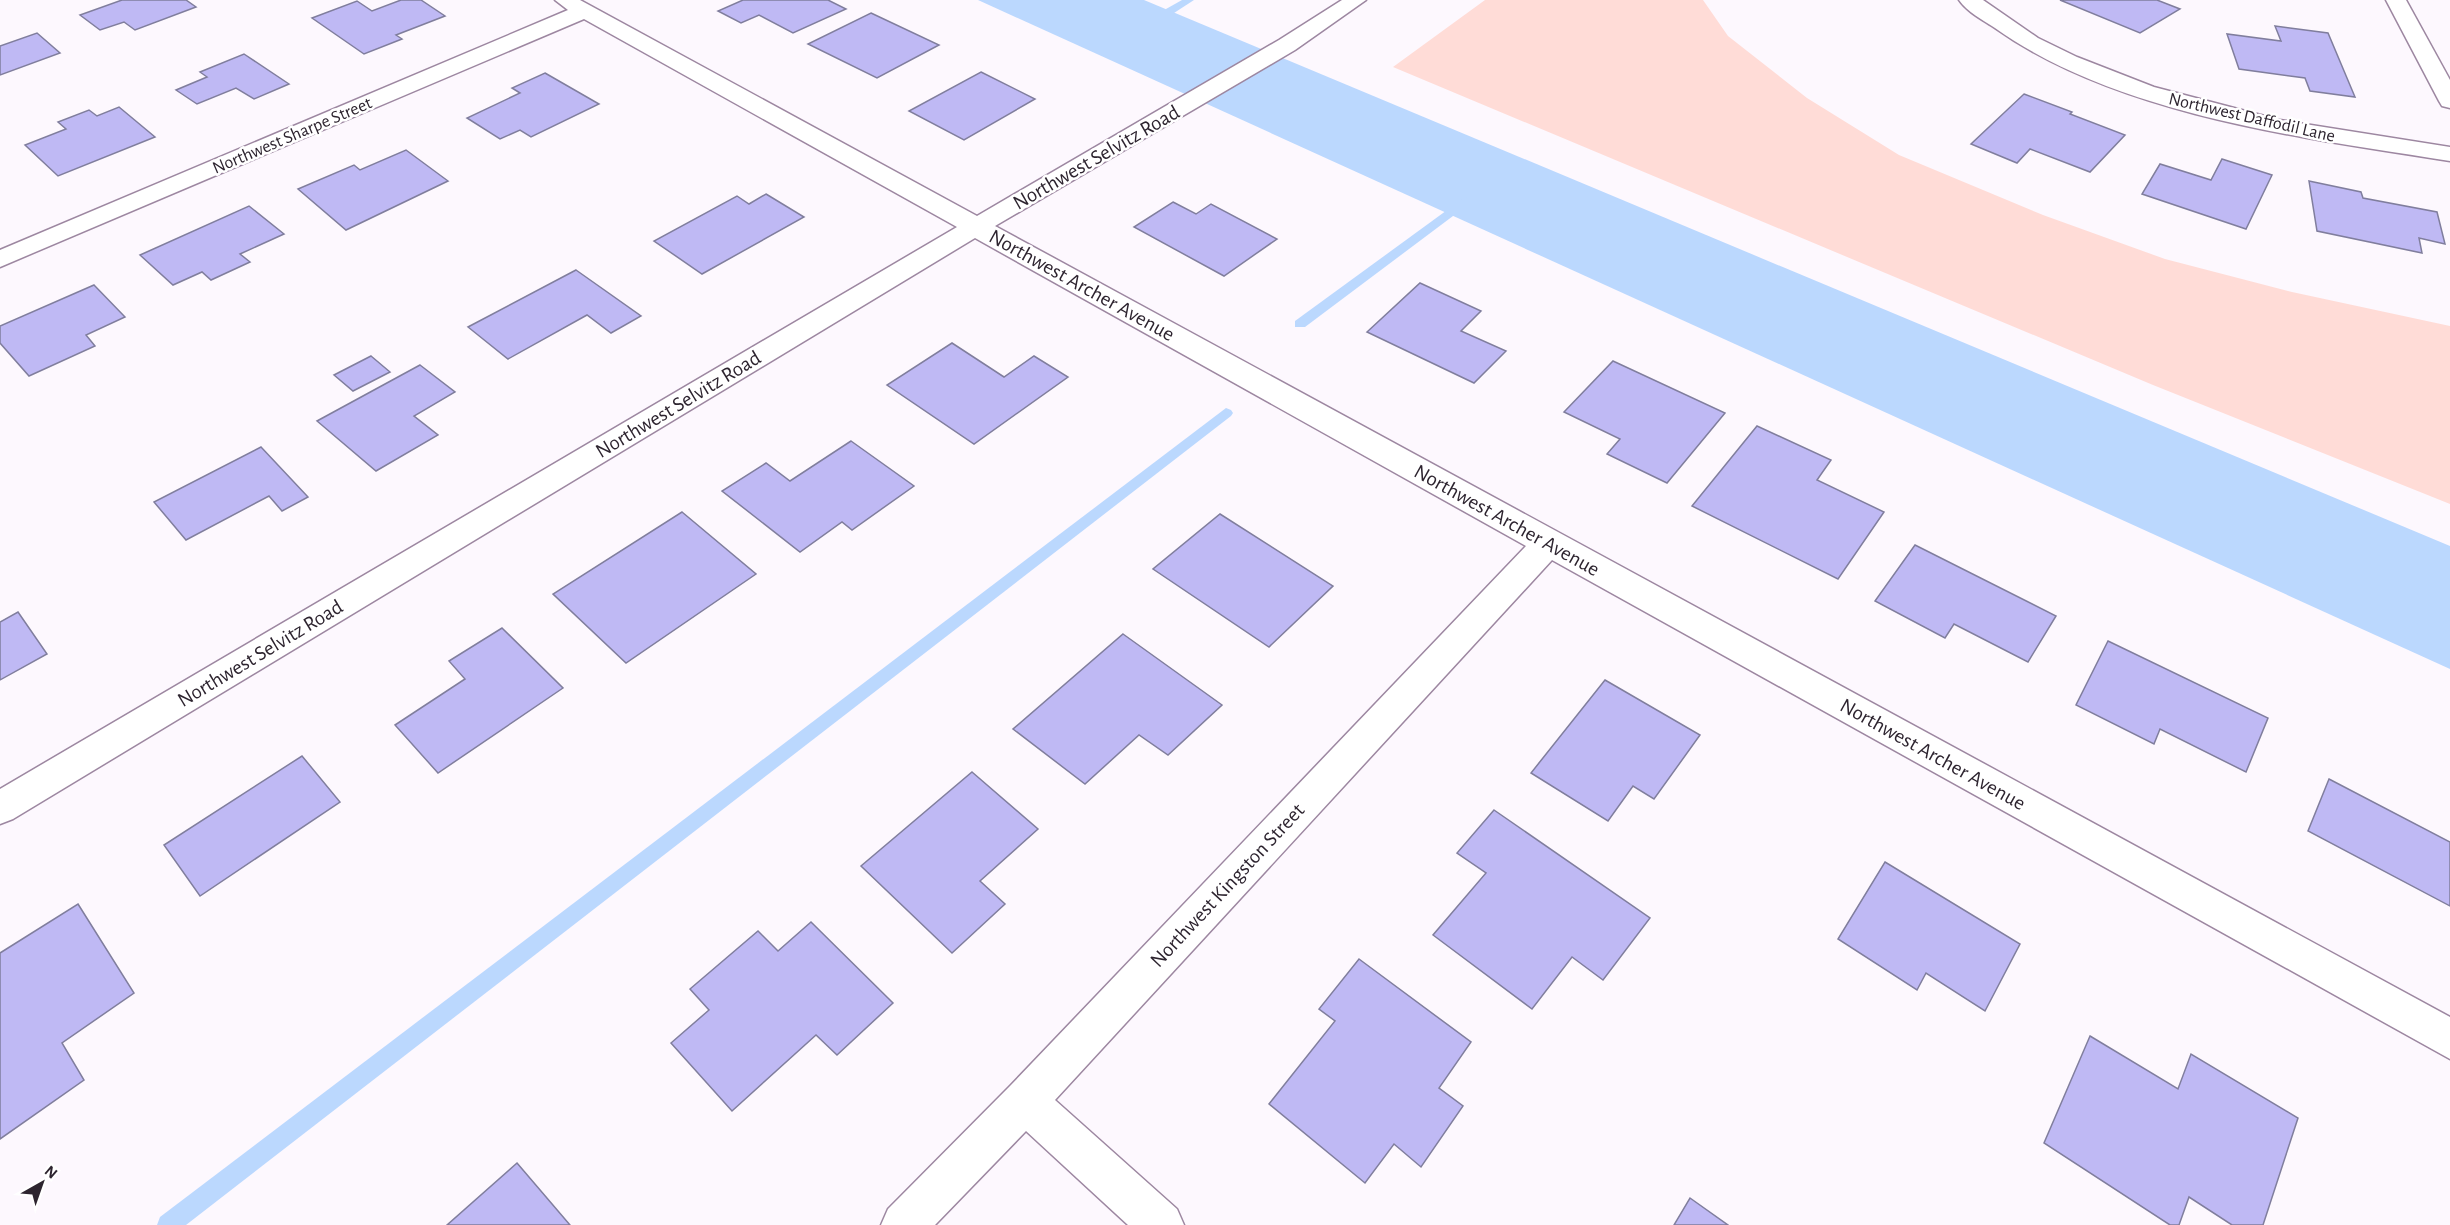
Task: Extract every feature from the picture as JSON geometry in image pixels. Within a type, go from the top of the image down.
[{"type":"street","name":"Northwest Selvitz Road","points":[[0,808],[975,227],[1287,45],[1356,0]]},
{"type":"street","name":"Northwest Daffodil Lane","points":[[1969,0],[2030,43],[2069,62],[2146,92],[2279,127],[2450,154]]},
{"type":"street","points":[[2396,0],[2450,101]]},
{"type":"street","name":"Northwest Archer Avenue","points":[[575,5],[2450,1039]]},
{"type":"street","name":"Northwest Sharpe Street","points":[[0,259],[575,5]]},
{"type":"street","name":"Northwest Kingston Street","points":[[904,1225],[1025,1101],[1549,542]]},
{"type":"street","points":[[1025,1101],[1161,1225]]},
{"type":"shaded area","points":[[1485,0],[1703,0],[1728,36],[1807,98],[1899,155],[2043,215],[2165,259],[2292,292],[2450,326],[2450,504],[2153,385],[1393,67]]},
{"type":"water","points":[[978,0],[1144,0],[2450,546],[2450,669]]},
{"type":"building","points":[[122,0],[186,0],[196,7],[135,30],[124,22],[100,30],[80,15]]},
{"type":"building","points":[[401,0],[421,0],[445,16],[396,35],[402,39],[364,54],[312,18],[357,1],[372,11]]},
{"type":"building","points":[[743,0],[828,0],[846,9],[793,33],[759,15],[741,23],[718,11]]},
{"type":"building","points":[[2060,0],[2157,0],[2180,9],[2140,33]]},
{"type":"building","points":[[871,13],[939,45],[877,78],[808,44]]},
{"type":"building","points":[[2275,26],[2328,33],[2355,97],[2310,91],[2305,78],[2239,69],[2227,34],[2281,41]]},
{"type":"building","points":[[37,33],[60,53],[0,75],[0,46]]},
{"type":"building","points":[[244,54],[289,84],[254,99],[236,88],[197,104],[176,90],[207,77],[200,72]]},
{"type":"building","points":[[981,72],[1035,99],[964,140],[909,111]]},
{"type":"building","points":[[545,73],[599,104],[531,137],[520,130],[500,139],[467,118],[520,93],[512,88]]},
{"type":"building","points":[[2024,94],[2125,135],[2090,172],[2030,149],[2017,163],[1971,144]]},
{"type":"building","points":[[119,107],[155,137],[58,176],[25,145],[66,129],[58,122],[89,110],[97,116]]},
{"type":"building","points":[[406,150],[448,181],[346,230],[298,189],[354,165],[360,170]]},
{"type":"building","points":[[2222,159],[2272,175],[2246,229],[2142,194],[2160,164],[2211,180]]},
{"type":"building","points":[[2309,181],[2361,192],[2363,198],[2437,212],[2445,244],[2419,238],[2422,253],[2317,231]]},
{"type":"building","points":[[766,194],[804,217],[702,274],[654,241],[737,196],[749,204]]},
{"type":"building","points":[[1173,202],[1196,214],[1211,204],[1277,239],[1224,276],[1134,227]]},
{"type":"building","points":[[249,206],[284,234],[240,254],[250,262],[211,280],[202,272],[173,285],[140,255]]},
{"type":"building","points":[[576,270],[641,316],[611,333],[587,315],[508,359],[468,327]]},
{"type":"building","points":[[1420,283],[1481,311],[1461,331],[1506,351],[1474,383],[1367,332]]},
{"type":"building","points":[[94,285],[125,317],[86,335],[95,346],[29,376],[0,343],[0,326]]},
{"type":"building","points":[[952,343],[1004,377],[1034,356],[1068,377],[974,444],[887,385]]},
{"type":"building","points":[[371,356],[390,372],[353,391],[334,375]]},
{"type":"building","points":[[1613,361],[1725,413],[1667,483],[1607,454],[1620,439],[1564,412]]},
{"type":"building","points":[[420,365],[455,392],[414,416],[438,435],[376,471],[317,421]]},
{"type":"building","points":[[1757,426],[1831,460],[1817,480],[1884,512],[1838,579],[1692,506]]},
{"type":"building","points":[[851,441],[914,486],[852,530],[842,522],[800,552],[722,491],[766,463],[790,481]]},
{"type":"building","points":[[261,447],[308,497],[282,511],[269,496],[186,540],[154,502]]},
{"type":"building","points":[[682,512],[756,574],[626,663],[553,594]]},
{"type":"building","points":[[1220,514],[1333,586],[1269,647],[1153,569]]},
{"type":"building","points":[[1915,545],[2056,616],[2028,662],[1954,624],[1945,638],[1875,601]]},
{"type":"building","points":[[18,612],[47,654],[0,680],[0,622]]},
{"type":"building","points":[[502,628],[563,688],[438,773],[395,725],[465,679],[449,661]]},
{"type":"building","points":[[1123,634],[1222,705],[1168,755],[1139,735],[1085,784],[1013,729]]},
{"type":"building","points":[[2108,641],[2268,718],[2246,772],[2160,729],[2154,744],[2076,705]]},
{"type":"building","points":[[1605,680],[1700,735],[1654,799],[1633,786],[1608,821],[1531,773]]},
{"type":"building","points":[[302,756],[340,802],[200,896],[164,845]]},
{"type":"building","points":[[972,772],[1038,829],[980,881],[1005,904],[952,953],[861,866]]},
{"type":"building","points":[[2329,779],[2450,842],[2450,906],[2308,831]]},
{"type":"building","points":[[1494,810],[1650,918],[1603,980],[1572,957],[1532,1009],[1433,935],[1486,873],[1457,853]]},
{"type":"building","points":[[1885,862],[2020,944],[1985,1011],[1926,973],[1917,990],[1838,939]]},
{"type":"building","points":[[78,904],[134,993],[62,1043],[84,1080],[0,1139],[0,953]]},
{"type":"building","points":[[811,922],[893,1003],[837,1055],[816,1035],[732,1111],[671,1043],[709,1010],[690,989],[758,931],[778,951]]},
{"type":"building","points":[[1359,959],[1471,1042],[1439,1088],[1463,1106],[1421,1167],[1394,1144],[1365,1183],[1269,1104],[1335,1021],[1319,1009]]},
{"type":"building","points":[[2090,1036],[2178,1089],[2191,1054],[2298,1118],[2263,1225],[2232,1225],[2189,1197],[2179,1225],[2170,1225],[2044,1143]]},
{"type":"building","points":[[517,1163],[570,1225],[447,1225]]},
{"type":"building","points":[[1690,1198],[1728,1225],[1674,1225]]},
{"type":"waterway","points":[[1170,11],[1189,0]]},
{"type":"waterway","points":[[1300,324],[1465,201]]},
{"type":"waterway","points":[[168,1225],[1226,413]]}]
